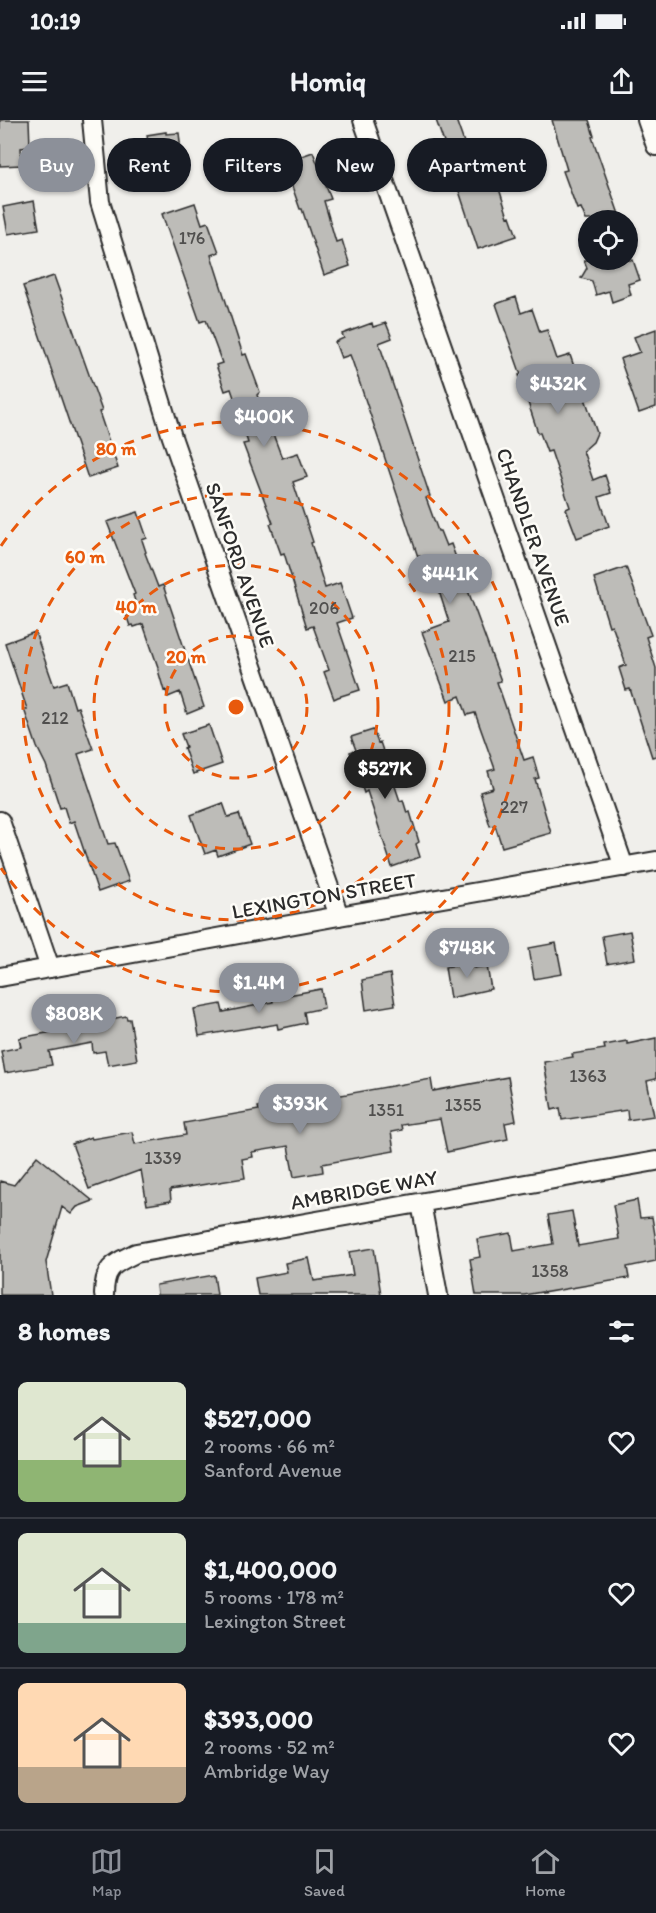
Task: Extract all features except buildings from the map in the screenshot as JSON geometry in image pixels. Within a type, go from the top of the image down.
[{"type":"street","name":"SANFORD AVENUE","points":[[92,120],[100,202],[172,437],[339,916]]},
{"type":"street","name":"CHANDLER AVENUE","points":[[363,120],[624,867]]},
{"type":"street","points":[[647,120],[656,146]]},
{"type":"street","points":[[0,821],[50,968]]},
{"type":"street","name":"LEXINGTON STREET","points":[[0,978],[656,861]]},
{"type":"street","name":"AMBRIDGE WAY","points":[[104,1295],[104,1284],[109,1270],[136,1253],[656,1161]]},
{"type":"street","points":[[421,1203],[438,1295]]}]
